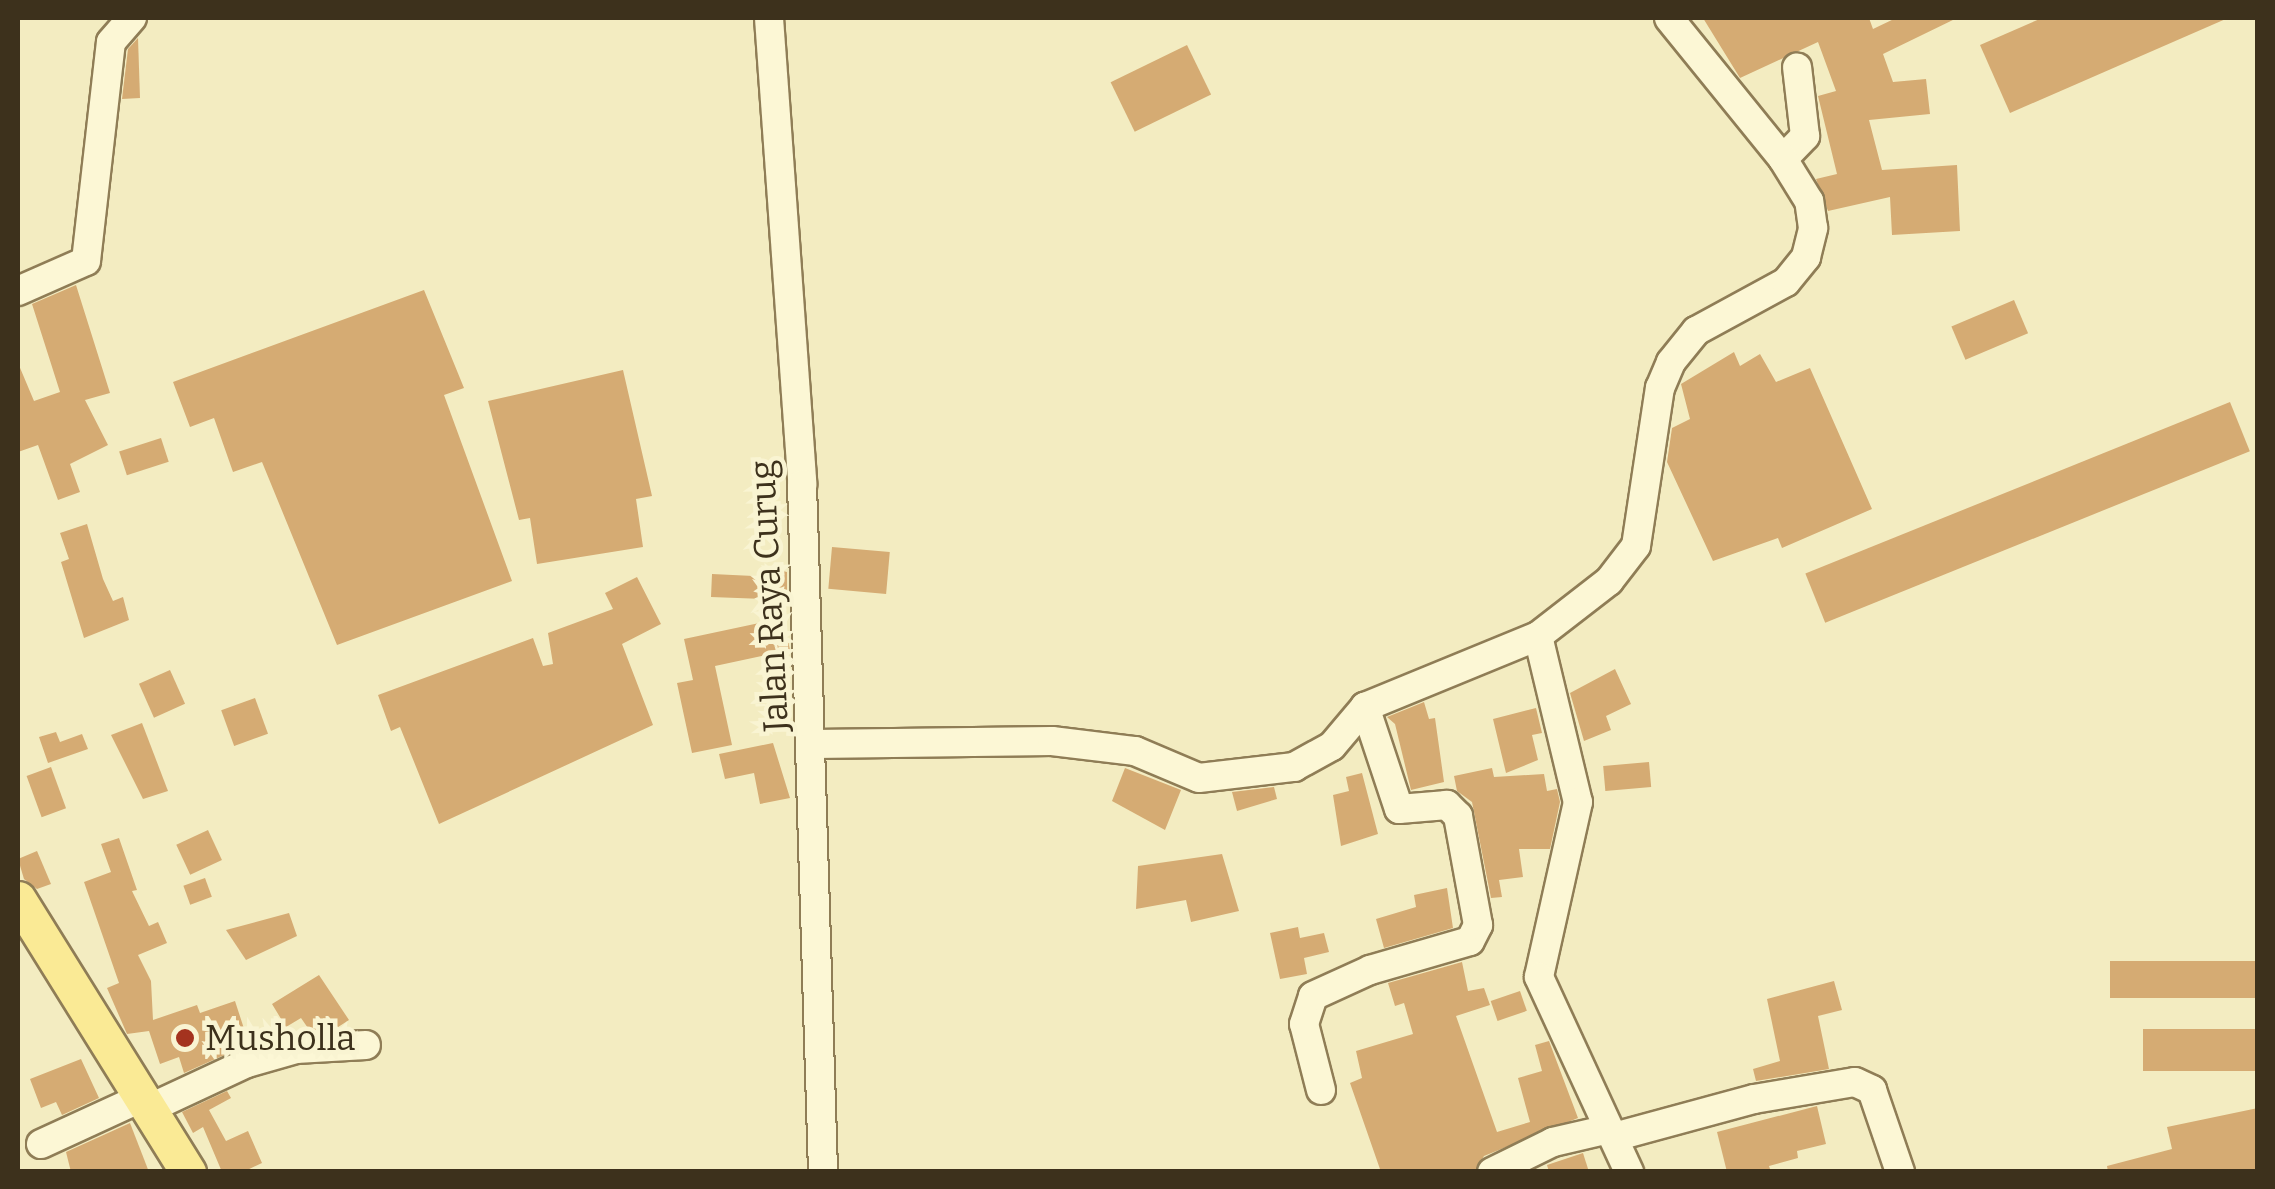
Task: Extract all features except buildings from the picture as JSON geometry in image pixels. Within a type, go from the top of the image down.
[{"type":"main road","points":[[18,900],[188,1172]]},
{"type":"street","points":[[18,291],[86,260],[111,42],[132,18]]},
{"type":"street","name":"Jalan Raya Curug","points":[[769,18],[814,744],[822,1172]]},
{"type":"street","points":[[814,744],[1052,742],[1135,752],[1180,773],[1217,778],[1304,762],[1332,746],[1365,707],[1538,636],[1609,581],[1636,546],[1660,388],[1671,362],[1696,331],[1786,282],[1806,257],[1814,228],[1809,200],[1783,158],[1669,18]]},
{"type":"street","points":[[1783,158],[1805,136],[1797,67]]},
{"type":"street","points":[[1538,636],[1578,802],[1539,977],[1629,1172]]},
{"type":"street","points":[[1322,1090],[1304,1024],[1312,996],[1370,970],[1470,941],[1478,925],[1458,816],[1446,805],[1399,809],[1365,707]]},
{"type":"street","points":[[41,1144],[247,1063],[296,1050],[366,1046]]},
{"type":"street","points":[[1492,1172],[1553,1142],[1612,1133],[1754,1099],[1862,1083],[1872,1090],[1900,1172]]},
{"type":"place","name":"Musholla","points":[[185,1038]]}]
